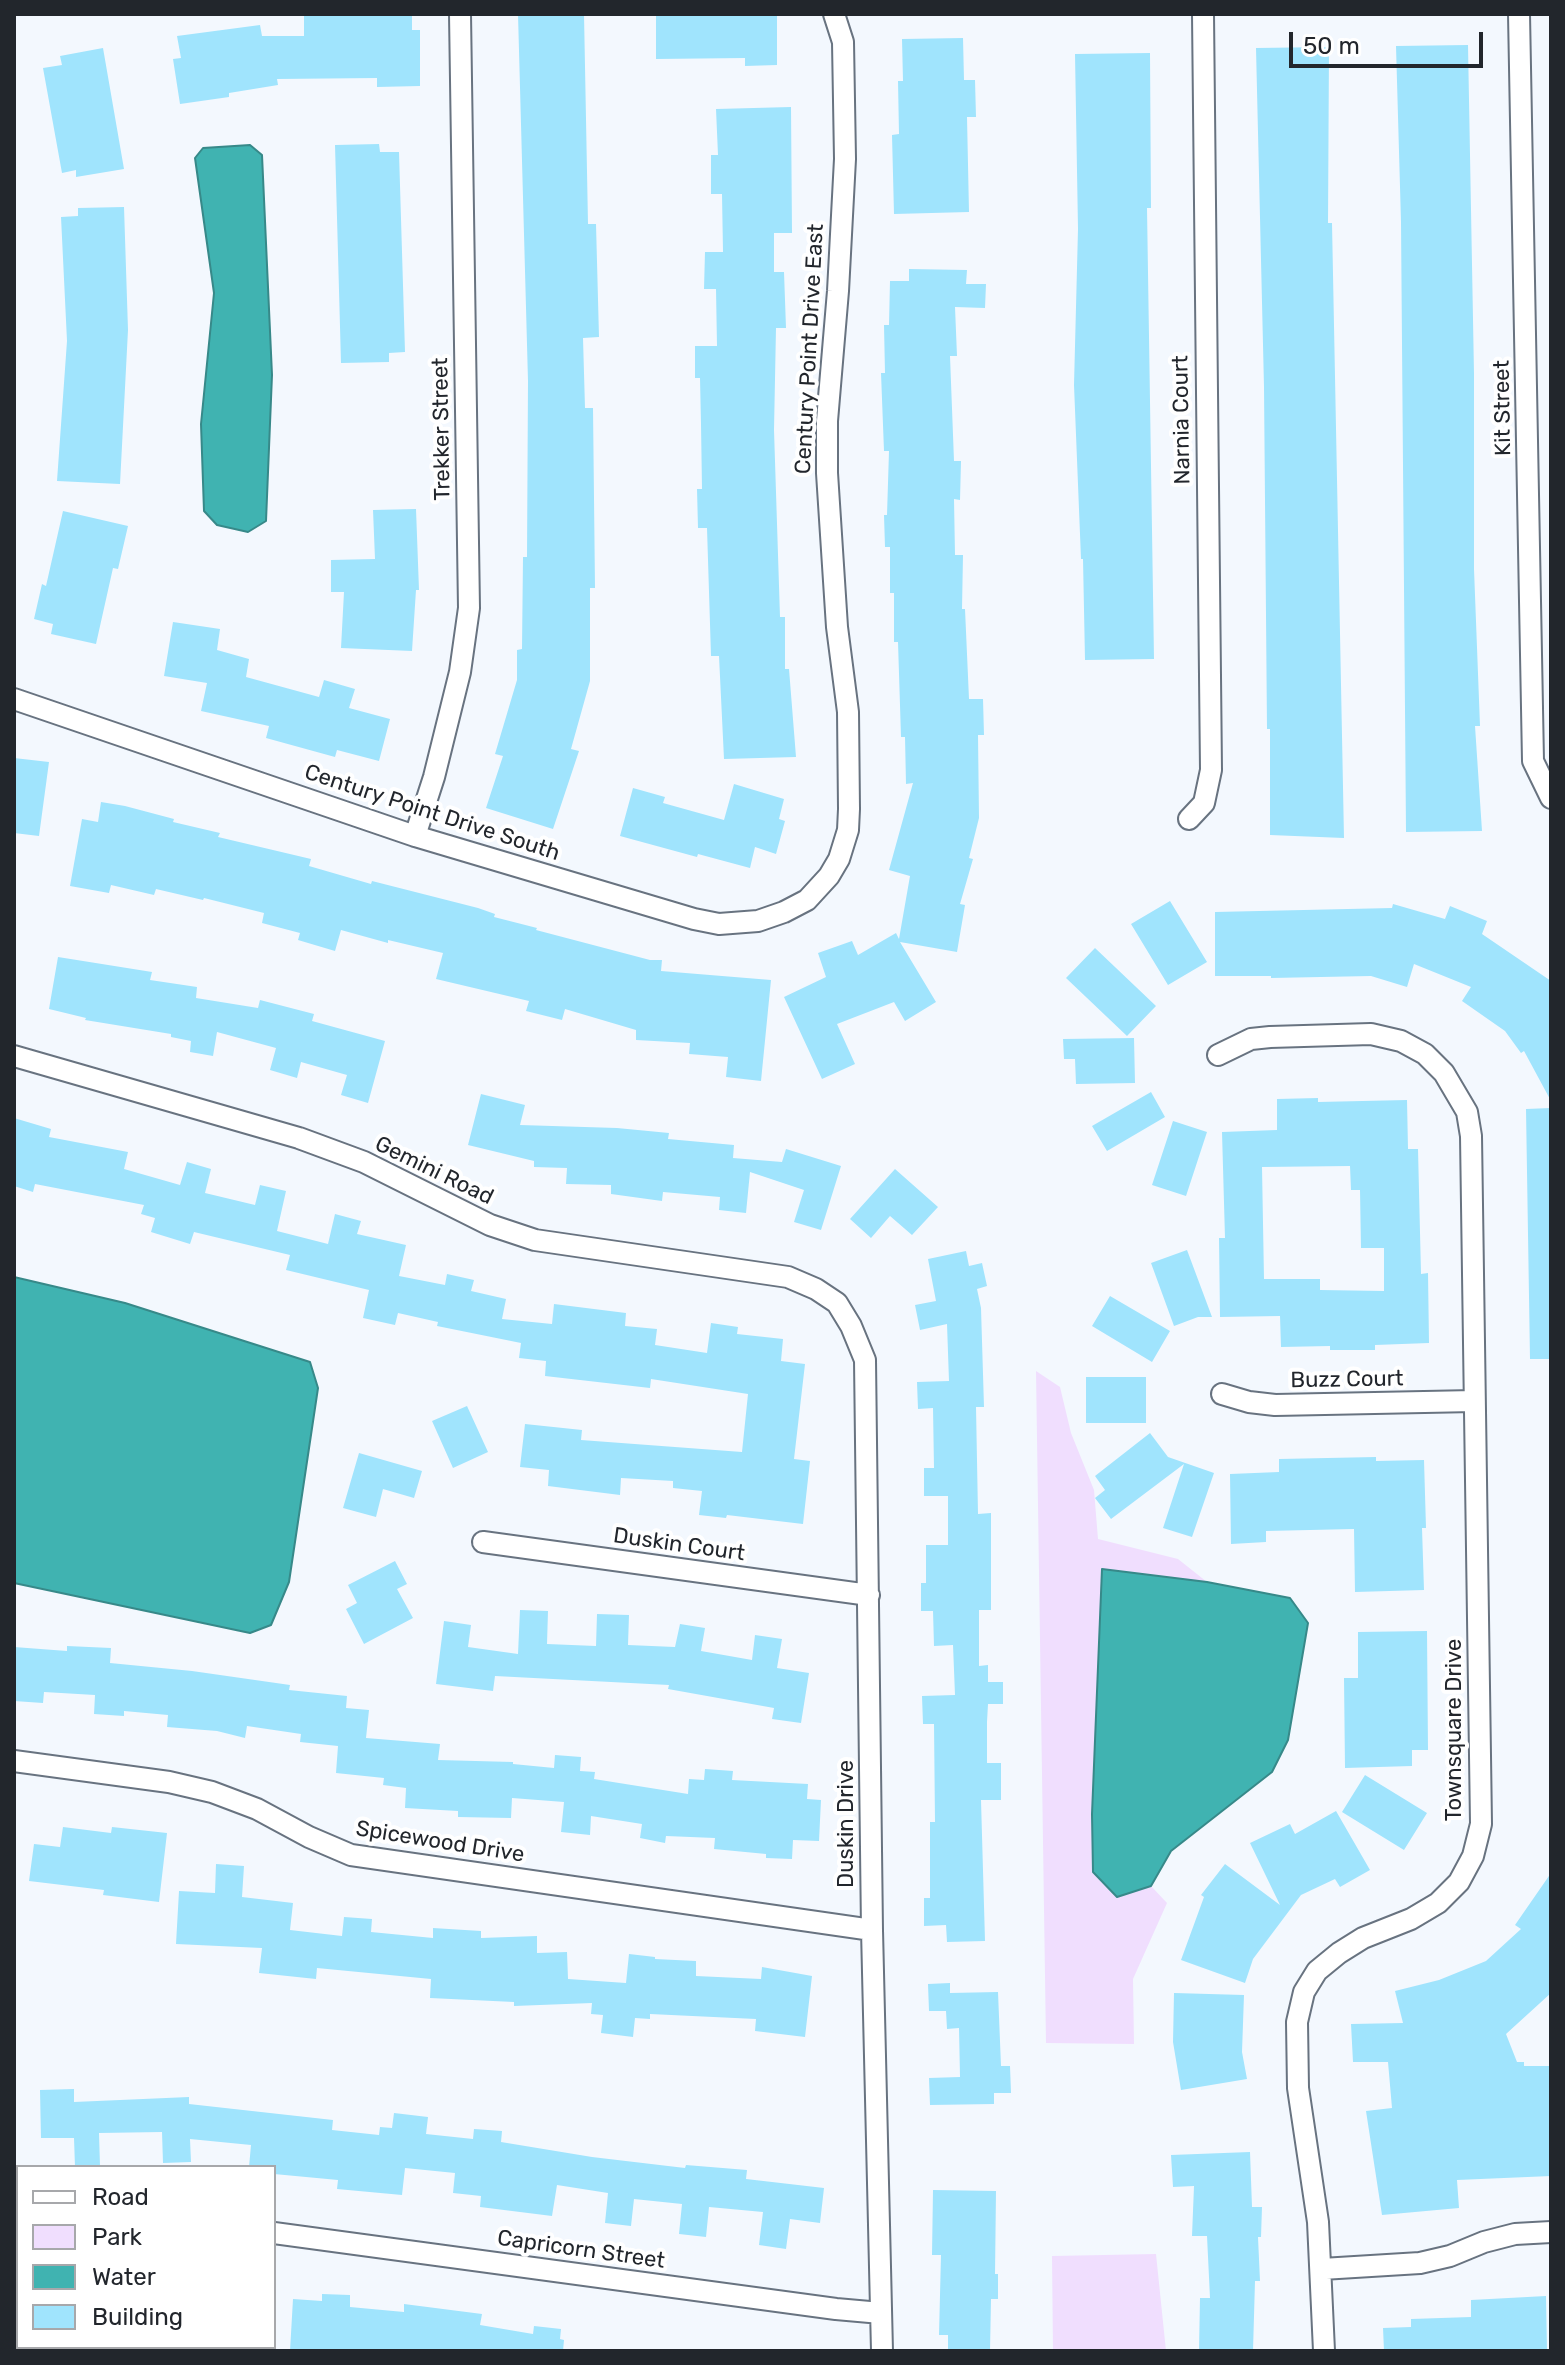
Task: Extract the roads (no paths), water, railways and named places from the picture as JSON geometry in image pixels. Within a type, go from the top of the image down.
[{"type":"street","name":"Trekker Street","points":[[415,836],[434,777],[460,672],[469,608],[460,14]]},
{"type":"street","name":"Century Point Drive East","points":[[829,876],[839,859],[848,830],[849,809],[848,712],[837,627],[827,473],[827,421],[845,159],[843,42],[834,14]]},
{"type":"street","name":"Narnia Court","points":[[1189,819],[1204,803],[1211,770],[1203,14]]},
{"type":"street","name":"Kit Street","points":[[1519,14],[1533,761],[1551,798]]},
{"type":"street","name":"Century Point Drive South","points":[[14,699],[415,836],[694,919],[719,924],[758,921],[807,900],[829,876]]},
{"type":"street","name":"Townsquare Drive","points":[[1218,1055],[1260,1038],[1371,1034],[1401,1041],[1425,1054],[1444,1073],[1467,1112],[1471,1136],[1481,1824],[1473,1856],[1459,1882],[1438,1903],[1411,1919],[1363,1938],[1339,1953],[1317,1971],[1304,1992],[1297,2022],[1298,2088],[1315,2186],[1322,2269],[1324,2351]]},
{"type":"street","name":"Gemini Road","points":[[14,1056],[299,1138],[364,1162],[490,1225],[535,1240],[788,1277],[816,1289],[837,1303]]},
{"type":"street","name":"Duskin Drive","points":[[837,1303],[851,1326],[865,1360],[872,1930],[882,2351]]},
{"type":"street","name":"Buzz Court","points":[[1222,1394],[1275,1405],[1474,1401]]},
{"type":"street","name":"Duskin Court","points":[[483,1542],[869,1595]]},
{"type":"street","name":"Spicewood Drive","points":[[14,1761],[169,1782],[212,1792],[257,1809],[351,1855],[872,1930]]},
{"type":"street","points":[[1322,2269],[1420,2263],[1515,2234],[1551,2232]]},
{"type":"street","name":"Capricorn Street","points":[[276,2233],[881,2313]]},
{"type":"water","points":[[250,145],[262,155],[272,375],[266,521],[248,532],[217,525],[204,511],[201,424],[214,293],[195,158],[203,148]]},
{"type":"water","points":[[14,1277],[125,1303],[310,1362],[318,1388],[289,1582],[271,1625],[250,1633],[14,1583]]},
{"type":"water","points":[[1102,1569],[1207,1582],[1290,1598],[1308,1623],[1288,1740],[1272,1772],[1171,1851],[1151,1886],[1117,1897],[1093,1872],[1092,1814]]}]
